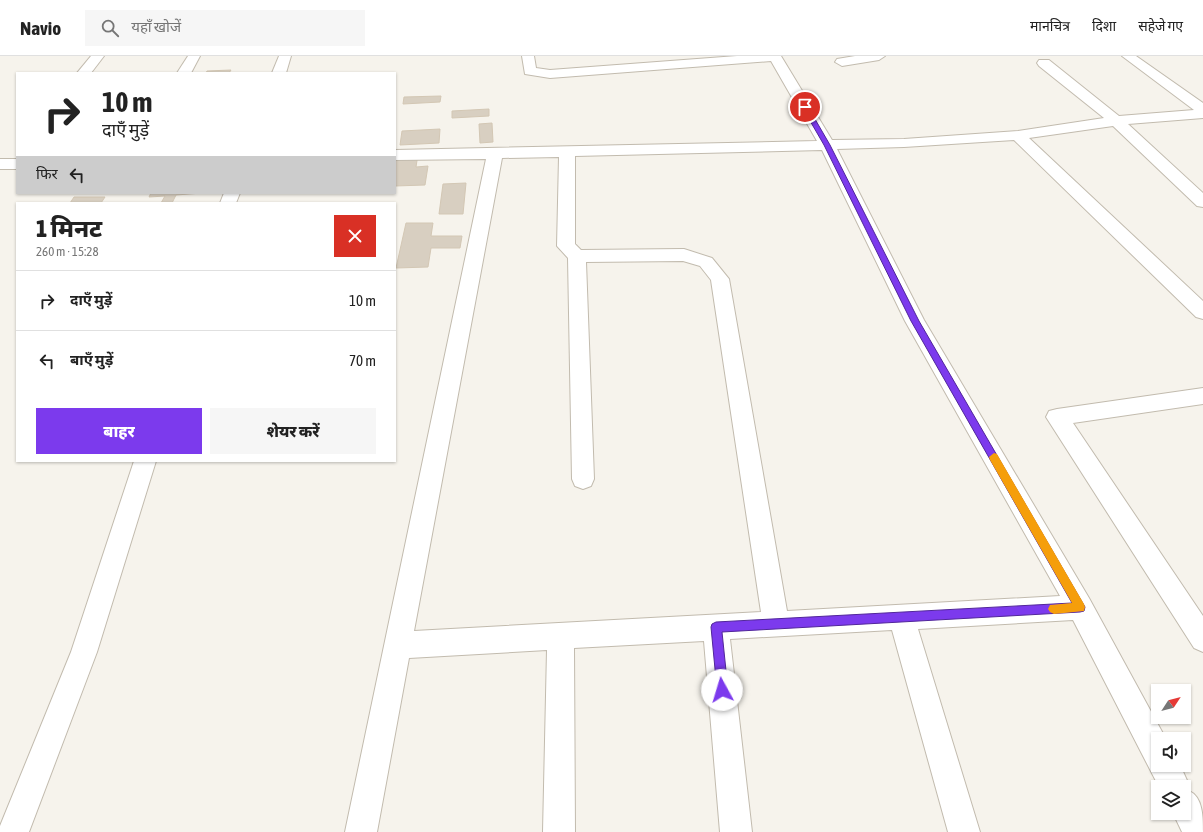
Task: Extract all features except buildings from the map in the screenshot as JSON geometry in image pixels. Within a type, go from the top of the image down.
[{"type":"street","points":[[85,72],[98,56]]},
{"type":"street","points":[[185,72],[194,56]]},
{"type":"street","points":[[279,72],[285,56]]},
{"type":"street","points":[[528,56],[530,71],[550,74],[775,56],[827,145],[915,321],[1080,607],[1151,741]]},
{"type":"street","points":[[842,62],[879,56]]},
{"type":"street","points":[[1128,56],[1203,110]]},
{"type":"street","points":[[1044,63],[1116,121],[1203,202]]},
{"type":"street","points":[[396,155],[495,154],[904,143],[1018,135],[1116,121],[1203,114]]},
{"type":"street","points":[[1018,135],[1203,312]]},
{"type":"street","points":[[567,152],[566,246],[577,256],[684,255],[706,262],[720,279],[776,624]]},
{"type":"street","points":[[361,832],[495,154]]},
{"type":"street","points":[[577,256],[583,479]]},
{"type":"street","points":[[1203,396],[1056,417],[1203,639]]},
{"type":"street","points":[[13,832],[84,652],[145,462]]},
{"type":"street","points":[[398,645],[1080,607]]},
{"type":"street","points":[[901,617],[964,832]]},
{"type":"street","points":[[716,627],[736,832]]},
{"type":"street","points":[[559,832],[561,636]]},
{"type":"street","points":[[1191,817],[1199,832]]},
{"type":"slow traffic","points":[[994,457],[1080,607],[1054,609]]},
{"type":"route","points":[[722,690],[716,627],[1080,607],[915,321],[827,145],[805,107]]}]
